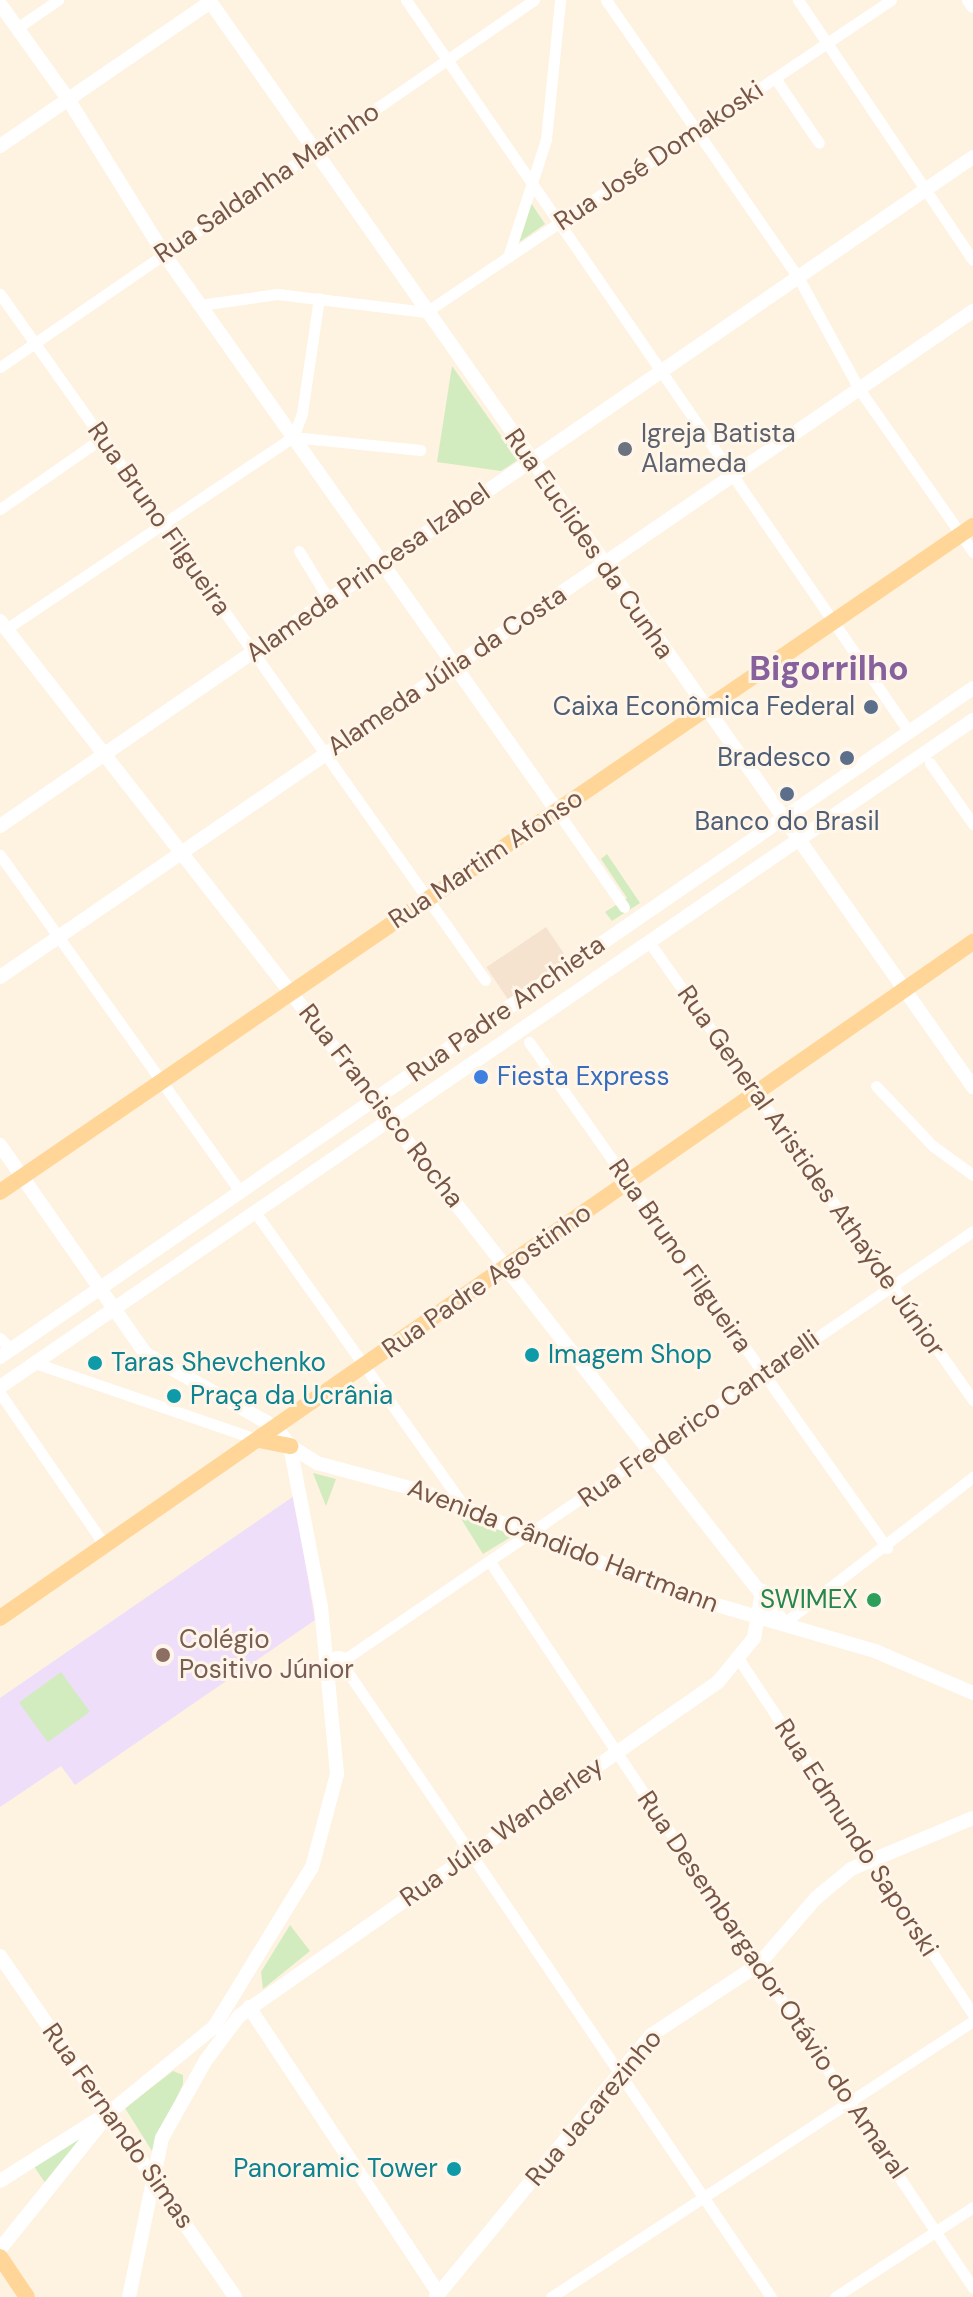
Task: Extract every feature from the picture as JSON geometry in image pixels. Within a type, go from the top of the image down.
[{"type":"main road","name":"Rua Martim Afonso","points":[[0,1192],[967,530]]},
{"type":"main road","name":"Rua Padre Agostinho","points":[[0,1618],[973,942]]},
{"type":"main road","points":[[259,1440],[290,1446]]},
{"type":"main road","points":[[0,2257],[27,2297]]},
{"type":"street","points":[[17,28],[58,0]]},
{"type":"street","points":[[406,0],[557,224],[909,732]]},
{"type":"street","name":"Rua Saldanha Marinho","points":[[0,367],[534,0]]},
{"type":"street","points":[[508,257],[532,187],[550,115],[560,0]]},
{"type":"street","points":[[606,0],[798,277],[859,389],[967,530],[973,552]]},
{"type":"street","points":[[798,0],[973,260]]},
{"type":"street","name":"Rua José Domakoski","points":[[426,312],[891,0]]},
{"type":"street","points":[[969,0],[973,6]]},
{"type":"street","points":[[0,146],[211,1]]},
{"type":"street","name":"Rua Euclides da Cunha","points":[[211,1],[426,312],[973,1087]]},
{"type":"street","points":[[0,4],[68,99],[164,254],[624,907]]},
{"type":"street","points":[[775,78],[819,143]]},
{"type":"street","name":"Alameda Princesa Izabel","points":[[0,826],[973,157]]},
{"type":"street","name":"Rua Bruno Filgueira","points":[[0,294],[485,980]]},
{"type":"street","points":[[200,305],[259,295],[319,298],[426,312]]},
{"type":"street","points":[[293,437],[302,413],[319,298]]},
{"type":"street","name":"Alameda Júlia da Costa","points":[[0,977],[973,311]]},
{"type":"street","points":[[302,413],[319,436]]},
{"type":"street","points":[[2,628],[293,437],[319,436],[420,450]]},
{"type":"street","points":[[0,509],[102,438]]},
{"type":"street","points":[[299,551],[329,600]]},
{"type":"street","name":"Rua Francisco Rocha","points":[[2,628],[392,1119],[784,1623]]},
{"type":"street","name":"Rua Padre Anchieta","points":[[6,1354],[973,688]]},
{"type":"street","name":"Rua Padre Anchieta","points":[[0,1390],[973,720]]},
{"type":"street","points":[[930,763],[973,824]]},
{"type":"street","points":[[737,851],[752,872]]},
{"type":"street","points":[[0,855],[240,1192]]},
{"type":"street","name":"Rua General Aristides Athaýde Júnior","points":[[649,942],[973,1400]]},
{"type":"street","name":"Rua Bruno Filgueira","points":[[529,1042],[887,1548]]},
{"type":"street","points":[[876,1086],[933,1146],[973,1175]]},
{"type":"street","points":[[0,1145],[150,1357],[277,1428],[290,1446],[329,1664],[337,1774],[312,1867],[231,2001],[199,2041],[111,2111],[0,2181]]},
{"type":"street","points":[[255,1212],[464,1506]]},
{"type":"street","name":"Rua Frederico Cantarelli","points":[[329,1664],[335,1655],[345,1664],[973,1231]]},
{"type":"street","points":[[0,1338],[6,1354]]},
{"type":"street","points":[[35,1363],[259,1440]]},
{"type":"street","points":[[0,1390],[105,1546]]},
{"type":"street","name":"Avenida Cândido Hartmann","points":[[290,1446],[331,1468],[464,1506],[679,1594],[901,1660],[973,1693]]},
{"type":"street","name":"Rua Júlia Wanderley","points":[[129,2297],[151,2171],[162,2138],[185,2094],[227,2029],[249,2007],[704,1693],[744,1655],[887,1548],[973,1477]]},
{"type":"street","name":"Rua Desembargador Otávio do Amaral","points":[[490,1562],[973,2288]]},
{"type":"street","points":[[760,1617],[762,1591]]},
{"type":"street","name":"Rua Júlia Wanderley","points":[[744,1655],[760,1617]]},
{"type":"street","name":"Rua Edmundo Saporski","points":[[744,1655],[870,1858],[973,2014]]},
{"type":"street","points":[[345,1664],[771,2297]]},
{"type":"street","name":"Rua Jacarezinho","points":[[439,2296],[619,2072],[664,2024],[758,1965],[827,1887],[870,1858],[973,1818]]},
{"type":"street","name":"Rua Fernando Simas","points":[[0,1956],[111,2111],[235,2297]]},
{"type":"street","points":[[248,1973],[254,1987],[266,1995]]},
{"type":"street","points":[[231,2001],[249,2007],[439,2296]]},
{"type":"street","points":[[551,2297],[973,2021]]},
{"type":"street","points":[[175,2063],[188,2070],[185,2094]]},
{"type":"street","points":[[0,2249],[104,2126],[111,2111]]},
{"type":"street","points":[[126,2134],[150,2141],[162,2138]]},
{"type":"street","points":[[145,2207],[156,2198],[169,2198]]},
{"type":"street","points":[[835,2297],[973,2207]]},
{"type":"shaded area","points":[[546,927],[568,960],[509,1000],[486,967]]},
{"type":"shaded area","name":"Colégio Positivo Júnior","points":[[294,1496],[315,1620],[75,1785],[61,1766],[0,1807],[0,1698]]},
{"type":"green space","points":[[531,203],[545,224],[518,243]]},
{"type":"green space","points":[[452,366],[518,460],[501,471],[437,462]]},
{"type":"green space","points":[[607,854],[640,903],[612,921],[605,912],[627,898],[601,859]]},
{"type":"green space","points":[[313,1473],[336,1479],[326,1506]]},
{"type":"green space","points":[[460,1517],[514,1535],[483,1554]]},
{"type":"green space","points":[[61,1672],[90,1712],[48,1742],[19,1703]]},
{"type":"green space","points":[[290,1925],[310,1951],[263,1989],[261,1972]]},
{"type":"green space","points":[[173,2071],[183,2075],[183,2084],[152,2151],[125,2108]]},
{"type":"green space","points":[[100,2119],[46,2184],[33,2165]]},
{"type":"place","name":"Igreja Batista Alameda","points":[[625,449]]},
{"type":"place","name":"Caixa Econômica Federal","points":[[871,707]]},
{"type":"place","name":"Bradesco","points":[[847,758]]},
{"type":"place","name":"Banco do Brasil","points":[[787,794]]},
{"type":"place","name":"Fiesta Express","points":[[481,1077]]},
{"type":"place","name":"Imagem Shop","points":[[532,1355]]},
{"type":"place","name":"Taras Shevchenko","points":[[95,1363]]},
{"type":"place","name":"Praça da Ucrânia","points":[[174,1396]]},
{"type":"place","name":"SWIMEX","points":[[874,1600]]},
{"type":"place","name":"Colégio Positivo Júnior","points":[[163,1655]]},
{"type":"place","name":"Panoramic Tower","points":[[454,2169]]},
{"type":"district","name":"Bigorrilho","points":[[829,669]]}]
